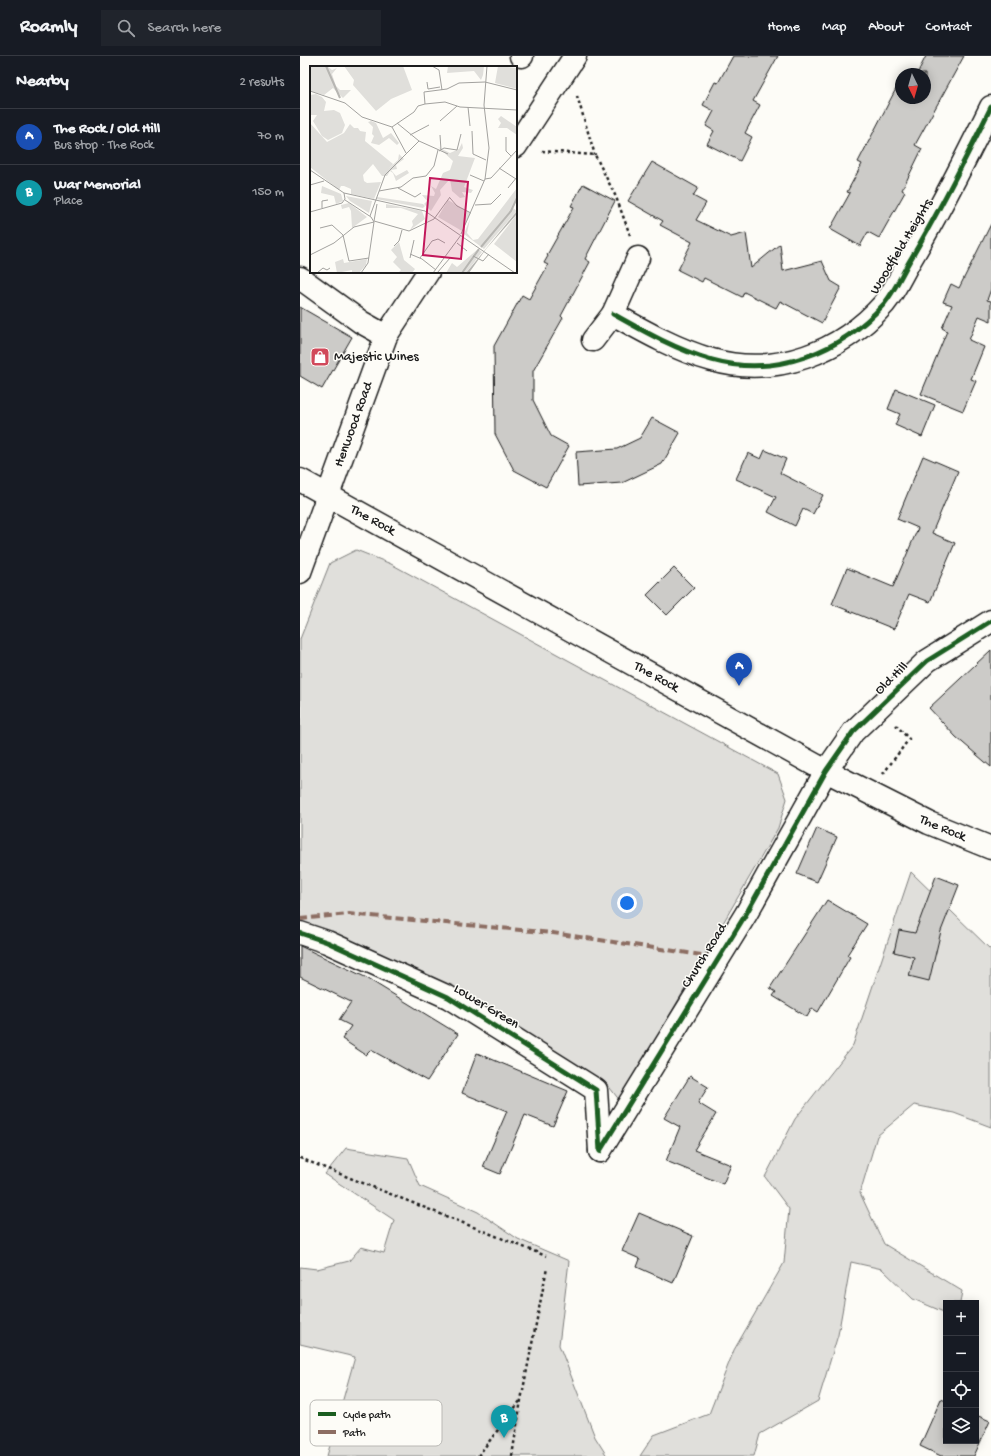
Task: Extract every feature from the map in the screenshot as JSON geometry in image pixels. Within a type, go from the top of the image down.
[{"type":"main road","points":[[517,144],[572,62]]},
{"type":"main road","name":"Woodfield Heights","points":[[613,314],[664,342],[712,360],[750,366],[779,363],[818,353],[847,337],[884,303],[934,221],[991,107]]},
{"type":"main road","points":[[593,340],[613,314],[638,258]]},
{"type":"main road","name":"Henwood Road","points":[[300,572],[386,336],[427,273]]},
{"type":"main road","points":[[300,278],[355,318],[386,336]]},
{"type":"main road","name":"The Rock","points":[[300,480],[328,494],[826,771],[929,823],[991,848]]},
{"type":"main road","name":"Old Hill","points":[[826,771],[853,732],[927,661],[991,621]]},
{"type":"main road","name":"Church Road","points":[[600,1151],[746,914],[826,771]]},
{"type":"main road","name":"Lower Green","points":[[300,933],[327,942],[448,997],[596,1090],[600,1151]]},
{"type":"path","points":[[572,62],[595,155],[616,197],[638,258]]},
{"type":"path","points":[[540,151],[595,155]]},
{"type":"path","points":[[881,777],[909,738],[894,722]]},
{"type":"path","points":[[300,1158],[546,1256]]},
{"type":"path","points":[[512,1456],[521,1400],[547,1268]]},
{"type":"path","points":[[478,1456],[521,1400]]},
{"type":"shaded area","points":[[356,550],[391,564],[778,774],[787,799],[778,828],[620,1101],[607,1084],[445,989],[300,929],[300,639],[330,563]]},
{"type":"shaded area","points":[[911,872],[991,950],[991,1127],[954,1113],[914,1105],[877,1136],[860,1193],[884,1244],[962,1291],[960,1300],[943,1300],[943,1312],[913,1299],[882,1269],[851,1262],[838,1335],[818,1401],[760,1434],[754,1456],[640,1456],[654,1435],[709,1414],[734,1350],[784,1263],[789,1209],[765,1177],[795,1119],[853,1045]]},
{"type":"shaded area","points":[[346,1148],[408,1158],[420,1186],[478,1212],[518,1239],[569,1261],[559,1345],[595,1437],[607,1456],[327,1456],[330,1446],[442,1446],[442,1400],[343,1400],[355,1357],[300,1344],[300,1267],[317,1269],[349,1261],[361,1247],[384,1253],[394,1220],[325,1174]]},
{"type":"building","points":[[733,56],[778,56],[753,101],[760,105],[745,133],[752,137],[740,161],[707,144],[714,131],[706,126],[714,111],[703,105],[715,82],[718,83]]},
{"type":"building","points":[[926,56],[964,56],[915,145],[922,149],[902,190],[905,192],[879,238],[868,232],[860,246],[830,229],[850,193],[847,192],[862,164],[858,162],[895,91],[895,104],[931,104],[931,68],[920,68]]},
{"type":"building","points":[[652,162],[698,188],[693,196],[706,203],[696,220],[731,237],[746,233],[751,268],[780,244],[783,271],[822,261],[831,281],[841,287],[822,323],[780,301],[776,308],[744,292],[742,297],[704,278],[702,282],[678,270],[692,242],[660,225],[663,221],[628,201]]},
{"type":"building","points":[[583,184],[615,201],[585,259],[590,262],[561,316],[563,318],[533,371],[533,400],[551,436],[569,446],[546,487],[514,470],[495,434],[494,346],[522,295],[529,299],[548,265],[544,263],[548,256],[547,255],[574,207],[571,206]]},
{"type":"building","points":[[991,224],[991,289],[987,300],[991,301],[991,321],[979,316],[969,340],[984,347],[971,379],[976,381],[963,411],[921,394],[947,331],[942,328],[952,305],[943,302],[951,284],[959,288]]},
{"type":"building","name":"Majestic Wines","points":[[300,307],[352,337],[322,389],[300,376]]},
{"type":"building","points":[[896,389],[935,405],[922,437],[895,425],[900,414],[888,409]]},
{"type":"building","points":[[652,418],[680,433],[662,464],[622,483],[578,486],[576,452],[617,449],[640,438]]},
{"type":"building","points":[[765,450],[786,459],[780,473],[823,495],[813,514],[803,509],[795,526],[768,512],[776,497],[736,479],[748,453],[761,459]]},
{"type":"building","points":[[923,456],[958,471],[932,533],[955,543],[930,602],[909,594],[894,629],[832,604],[847,568],[893,587],[918,528],[897,519]]},
{"type":"building","points":[[674,568],[694,588],[667,615],[647,595]]},
{"type":"building","points":[[991,650],[991,767],[956,737],[929,708]]},
{"type":"building","points":[[817,828],[837,837],[817,882],[797,874]]},
{"type":"building","points":[[936,876],[959,885],[941,931],[929,981],[909,976],[914,957],[894,952],[899,930],[915,933]]},
{"type":"building","points":[[827,900],[867,924],[847,955],[850,957],[818,1012],[812,1008],[807,1017],[773,996],[776,992],[770,988]]},
{"type":"building","points":[[300,946],[365,977],[458,1034],[427,1081],[371,1050],[366,1055],[342,1039],[351,1026],[339,1020],[351,1002],[300,977]]},
{"type":"building","points":[[477,1053],[568,1091],[553,1126],[525,1115],[500,1174],[483,1167],[507,1111],[462,1093]]},
{"type":"building","points":[[690,1076],[708,1087],[698,1103],[716,1114],[694,1150],[731,1165],[723,1184],[666,1161],[680,1127],[664,1118]]},
{"type":"building","points":[[639,1213],[693,1236],[673,1283],[637,1267],[640,1259],[622,1251]]},
{"type":"building","points":[[941,1399],[943,1400],[943,1444],[979,1444],[979,1416],[990,1421],[974,1456],[941,1456],[920,1446]]},
{"type":"marked path","points":[[300,919],[349,914],[553,933],[708,956]]},
{"type":"cycle path","points":[[613,314],[649,334],[686,351],[712,360],[736,365],[760,366],[783,363],[806,357],[828,348],[848,336],[867,321],[888,299],[962,166],[991,107]]},
{"type":"cycle path","points":[[600,1151],[746,914],[826,771],[853,732],[927,661],[991,621]]},
{"type":"cycle path","points":[[300,933],[327,942],[448,997],[596,1090],[600,1151]]},
{"type":"place","name":"Majestic Wines","points":[[320,357]]},
{"type":"place","name":"The Rock / Old Hill","points":[[739,686]]},
{"type":"place","name":"War Memorial","points":[[504,1438]]}]
